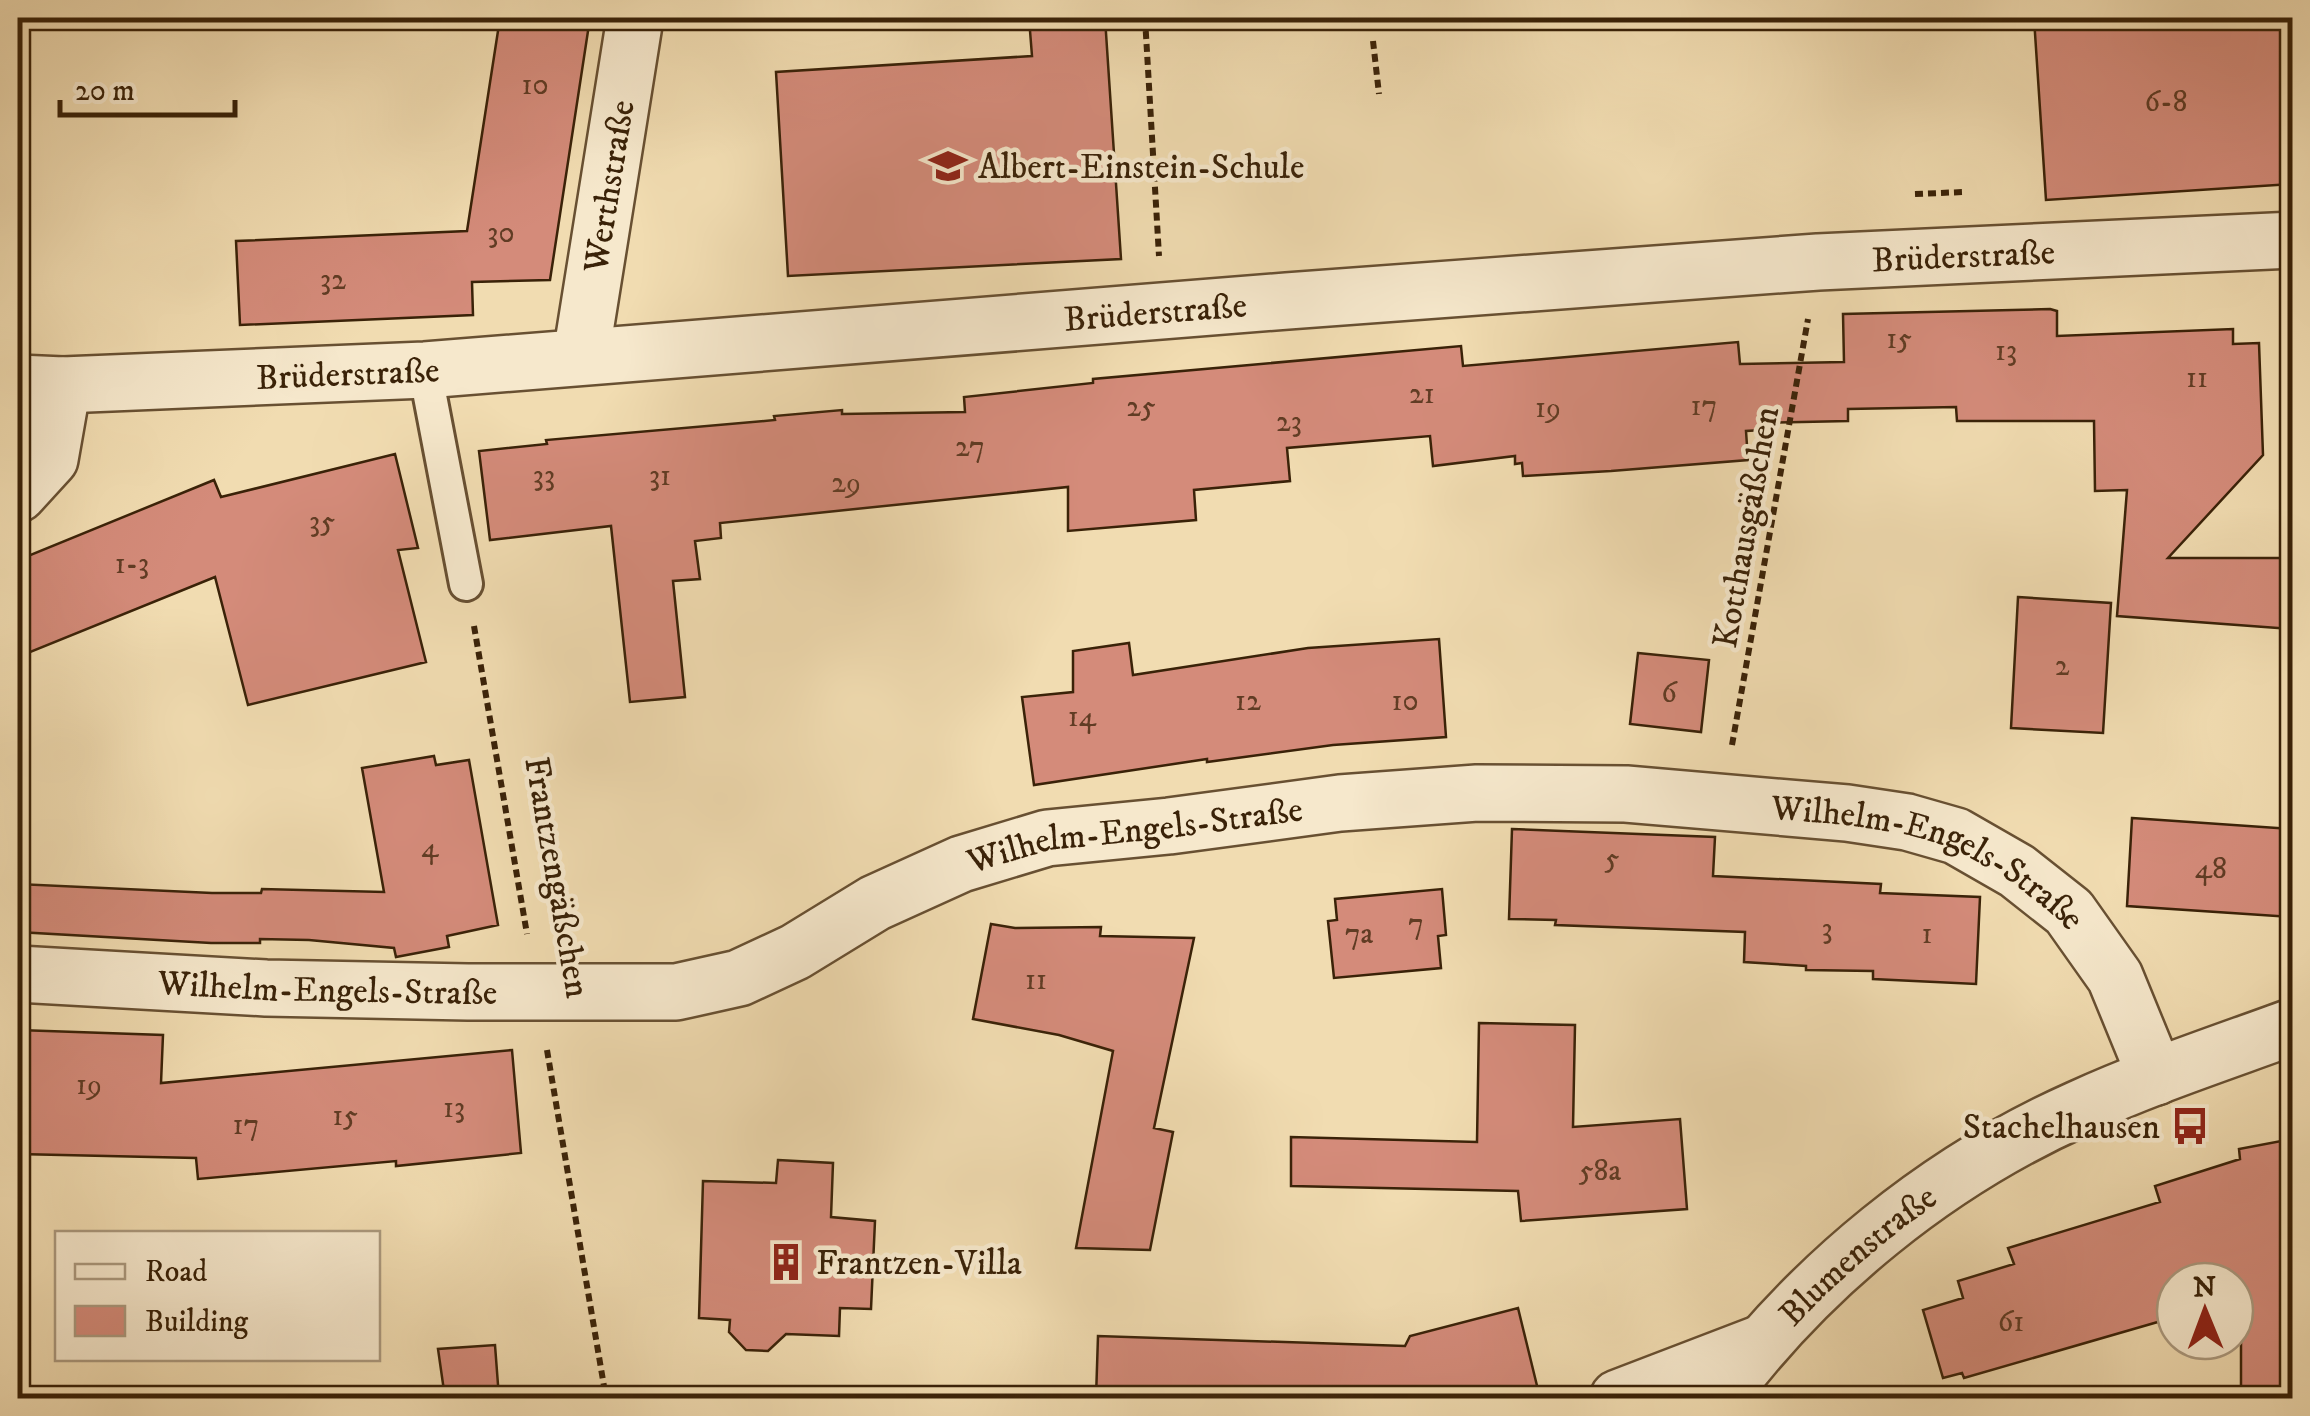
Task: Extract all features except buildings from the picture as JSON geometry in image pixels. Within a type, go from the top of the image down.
[{"type":"street","name":"Werthstraße","points":[[582,356],[635,18]]},
{"type":"street","name":"Brüderstraße","points":[[40,384],[425,370],[1818,262],[2292,240]]},
{"type":"street","points":[[18,494],[50,459],[40,384]]},
{"type":"street","name":"Wilhelm-Engels-Straße","points":[[18,974],[266,988],[676,992],[739,978],[795,952],[875,904],[962,864],[1047,838],[1340,803],[1477,793],[1626,794],[1847,812],[1907,822],[1956,836],[2017,871],[2068,912],[2115,977],[2156,1077]]},
{"type":"street","name":"Blumenstraße","points":[[1682,1398],[1759,1344],[1860,1247],[1928,1194],[2015,1140],[2076,1109],[2292,1027]]},
{"type":"street","name":"Blumenstraße","points":[[1618,1398],[1759,1344]]},
{"type":"street","name":"Blumenstraße","points":[[1718,1398],[1759,1344]]},
{"type":"lane","points":[[425,370],[466,584]]},
{"type":"path","points":[[1144,18],[1163,313]]},
{"type":"path","points":[[1373,40],[1378,94]]},
{"type":"path","points":[[1915,194],[1964,192]]},
{"type":"path","name":"Kotthausgäßchen","points":[[1724,800],[1818,262]]},
{"type":"path","name":"Frantzengäßchen","points":[[466,584],[606,1398]]},
{"type":"place","name":"Albert-Einstein-Schule","points":[[948,166]]},
{"type":"place","name":"Stachelhausen","points":[[2190,1126]]},
{"type":"place","name":"Frantzen-Villa","points":[[786,1262]]}]
